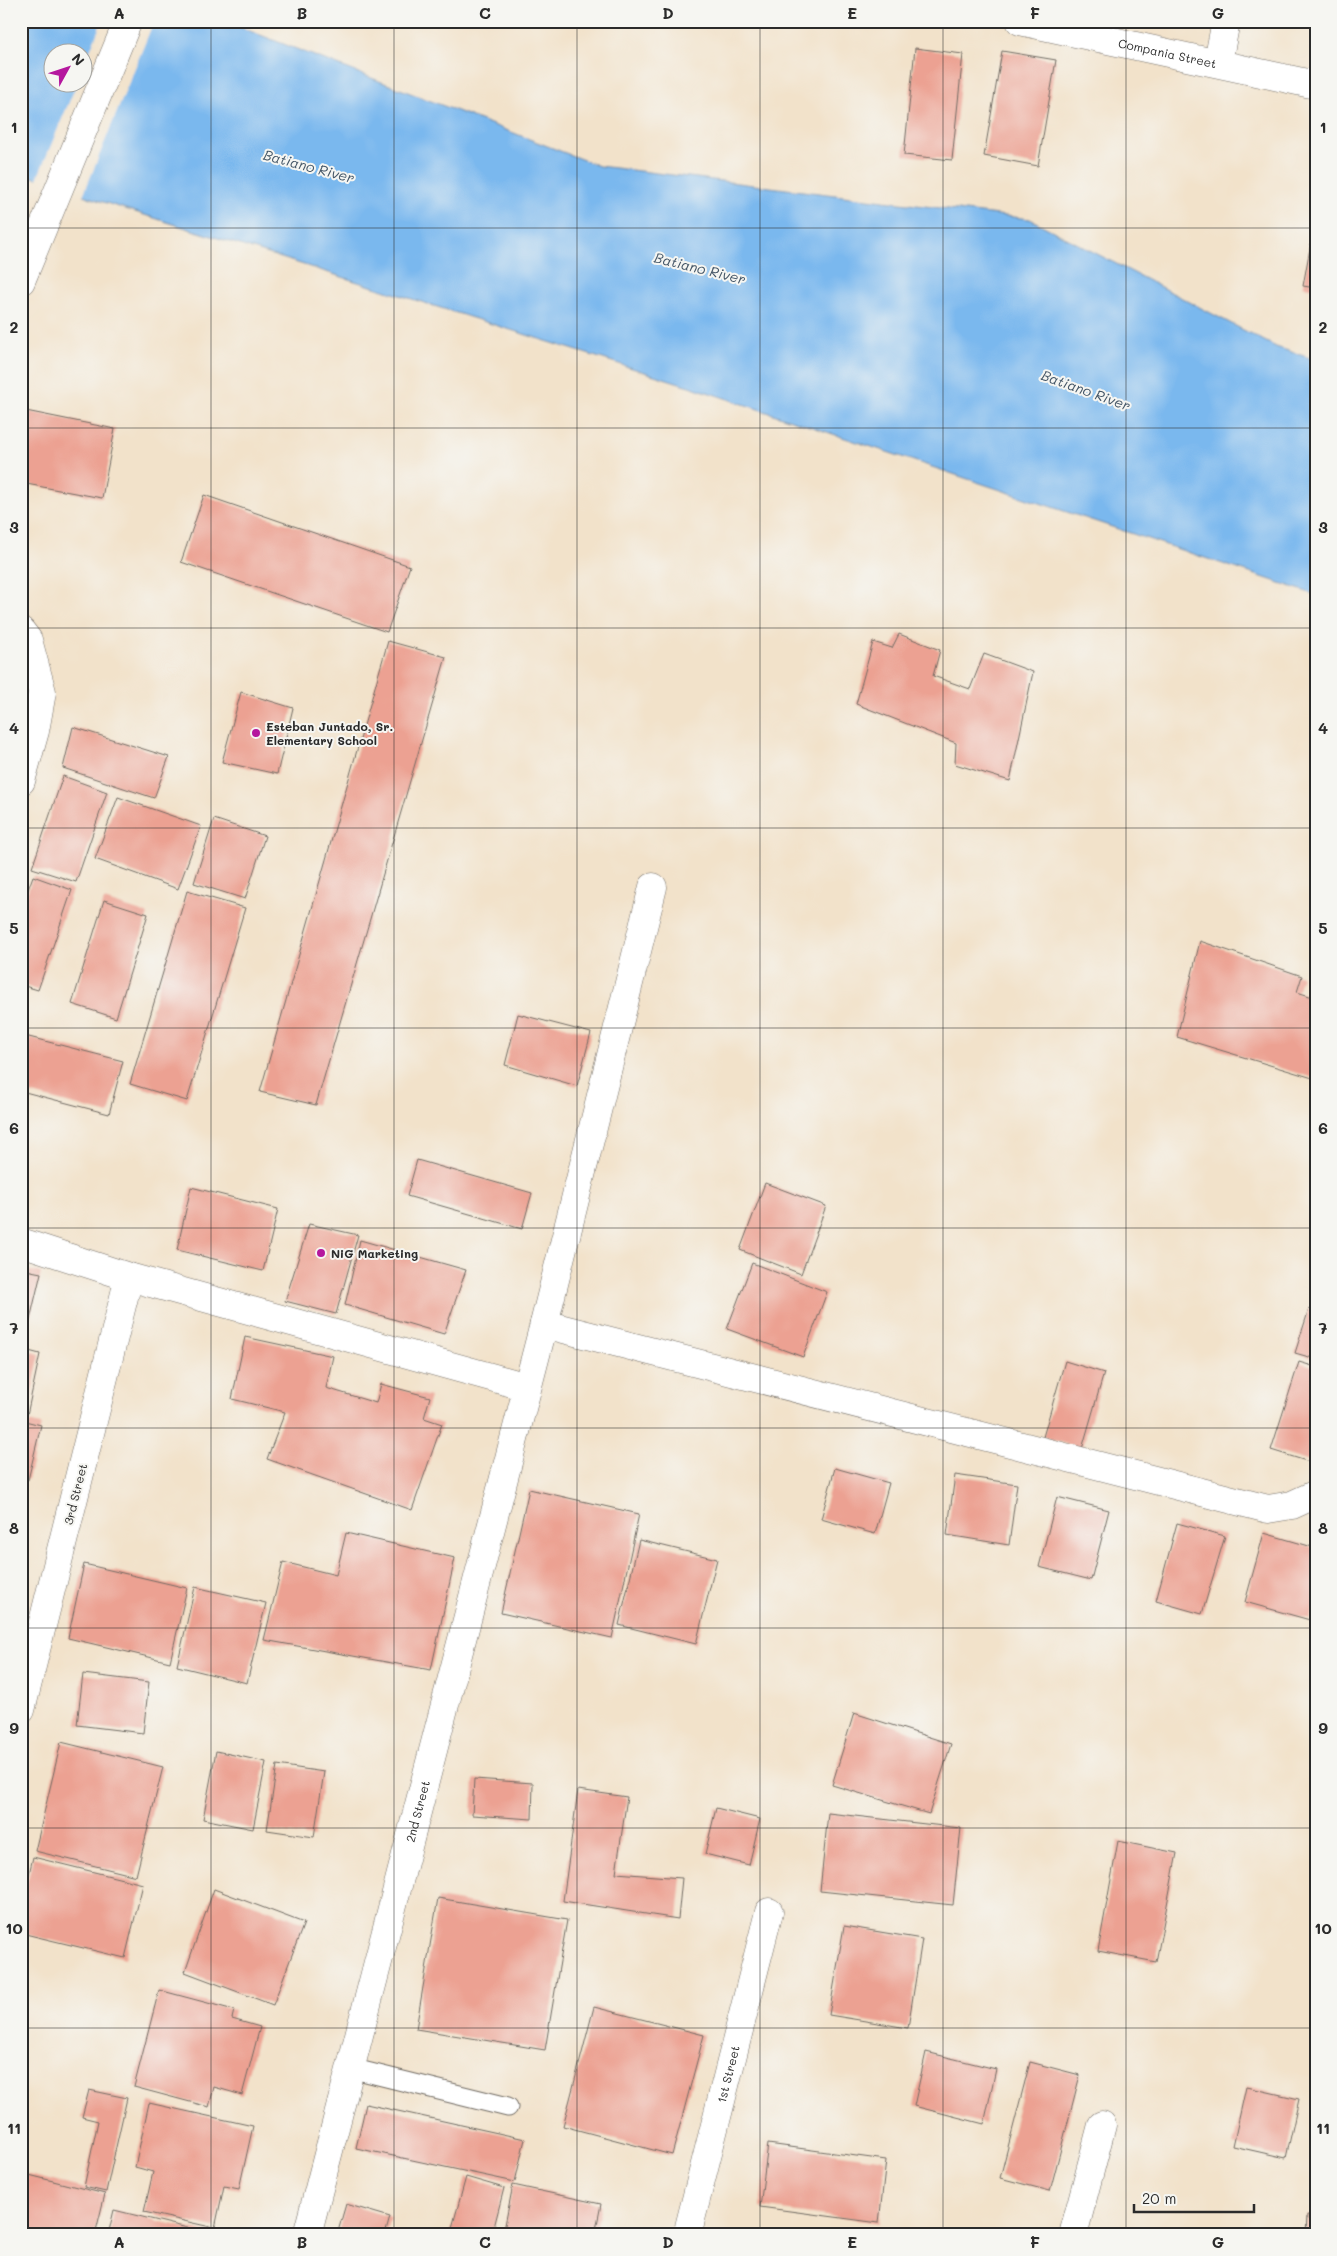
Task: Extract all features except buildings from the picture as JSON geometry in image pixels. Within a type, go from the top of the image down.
[{"type":"street","points":[[21,282],[128,21]]},
{"type":"street","name":"Compania Street","points":[[1020,21],[1316,84]]},
{"type":"street","points":[[1218,62],[1226,21]]},
{"type":"street","points":[[21,631],[28,640],[42,692],[35,731],[21,781]]},
{"type":"street","name":"2nd Street","points":[[307,2235],[544,1324],[654,887]]},
{"type":"street","points":[[21,1242],[129,1277],[527,1387]]},
{"type":"street","name":"3rd Street","points":[[21,1710],[129,1277]]},
{"type":"street","points":[[544,1324],[1268,1509],[1292,1506],[1316,1494]]},
{"type":"street","name":"1st Street","points":[[688,2235],[769,1912]]},
{"type":"street","points":[[1073,2235],[1102,2125]]},
{"type":"lane","points":[[350,2068],[508,2107]]},
{"type":"water","name":"Batiano River","points":[[21,21],[224,21],[599,166],[1030,219],[1276,347],[1316,360],[1316,595],[686,385],[100,201],[21,173]]},
{"type":"pier","points":[[102,21],[154,21],[82,198],[36,181],[73,92],[92,92],[92,46]]},
{"type":"place","name":"Esteban Juntado, Sr. Elementary School","points":[[256,733]]},
{"type":"place","name":"NiG Marketing","points":[[321,1253]]}]
